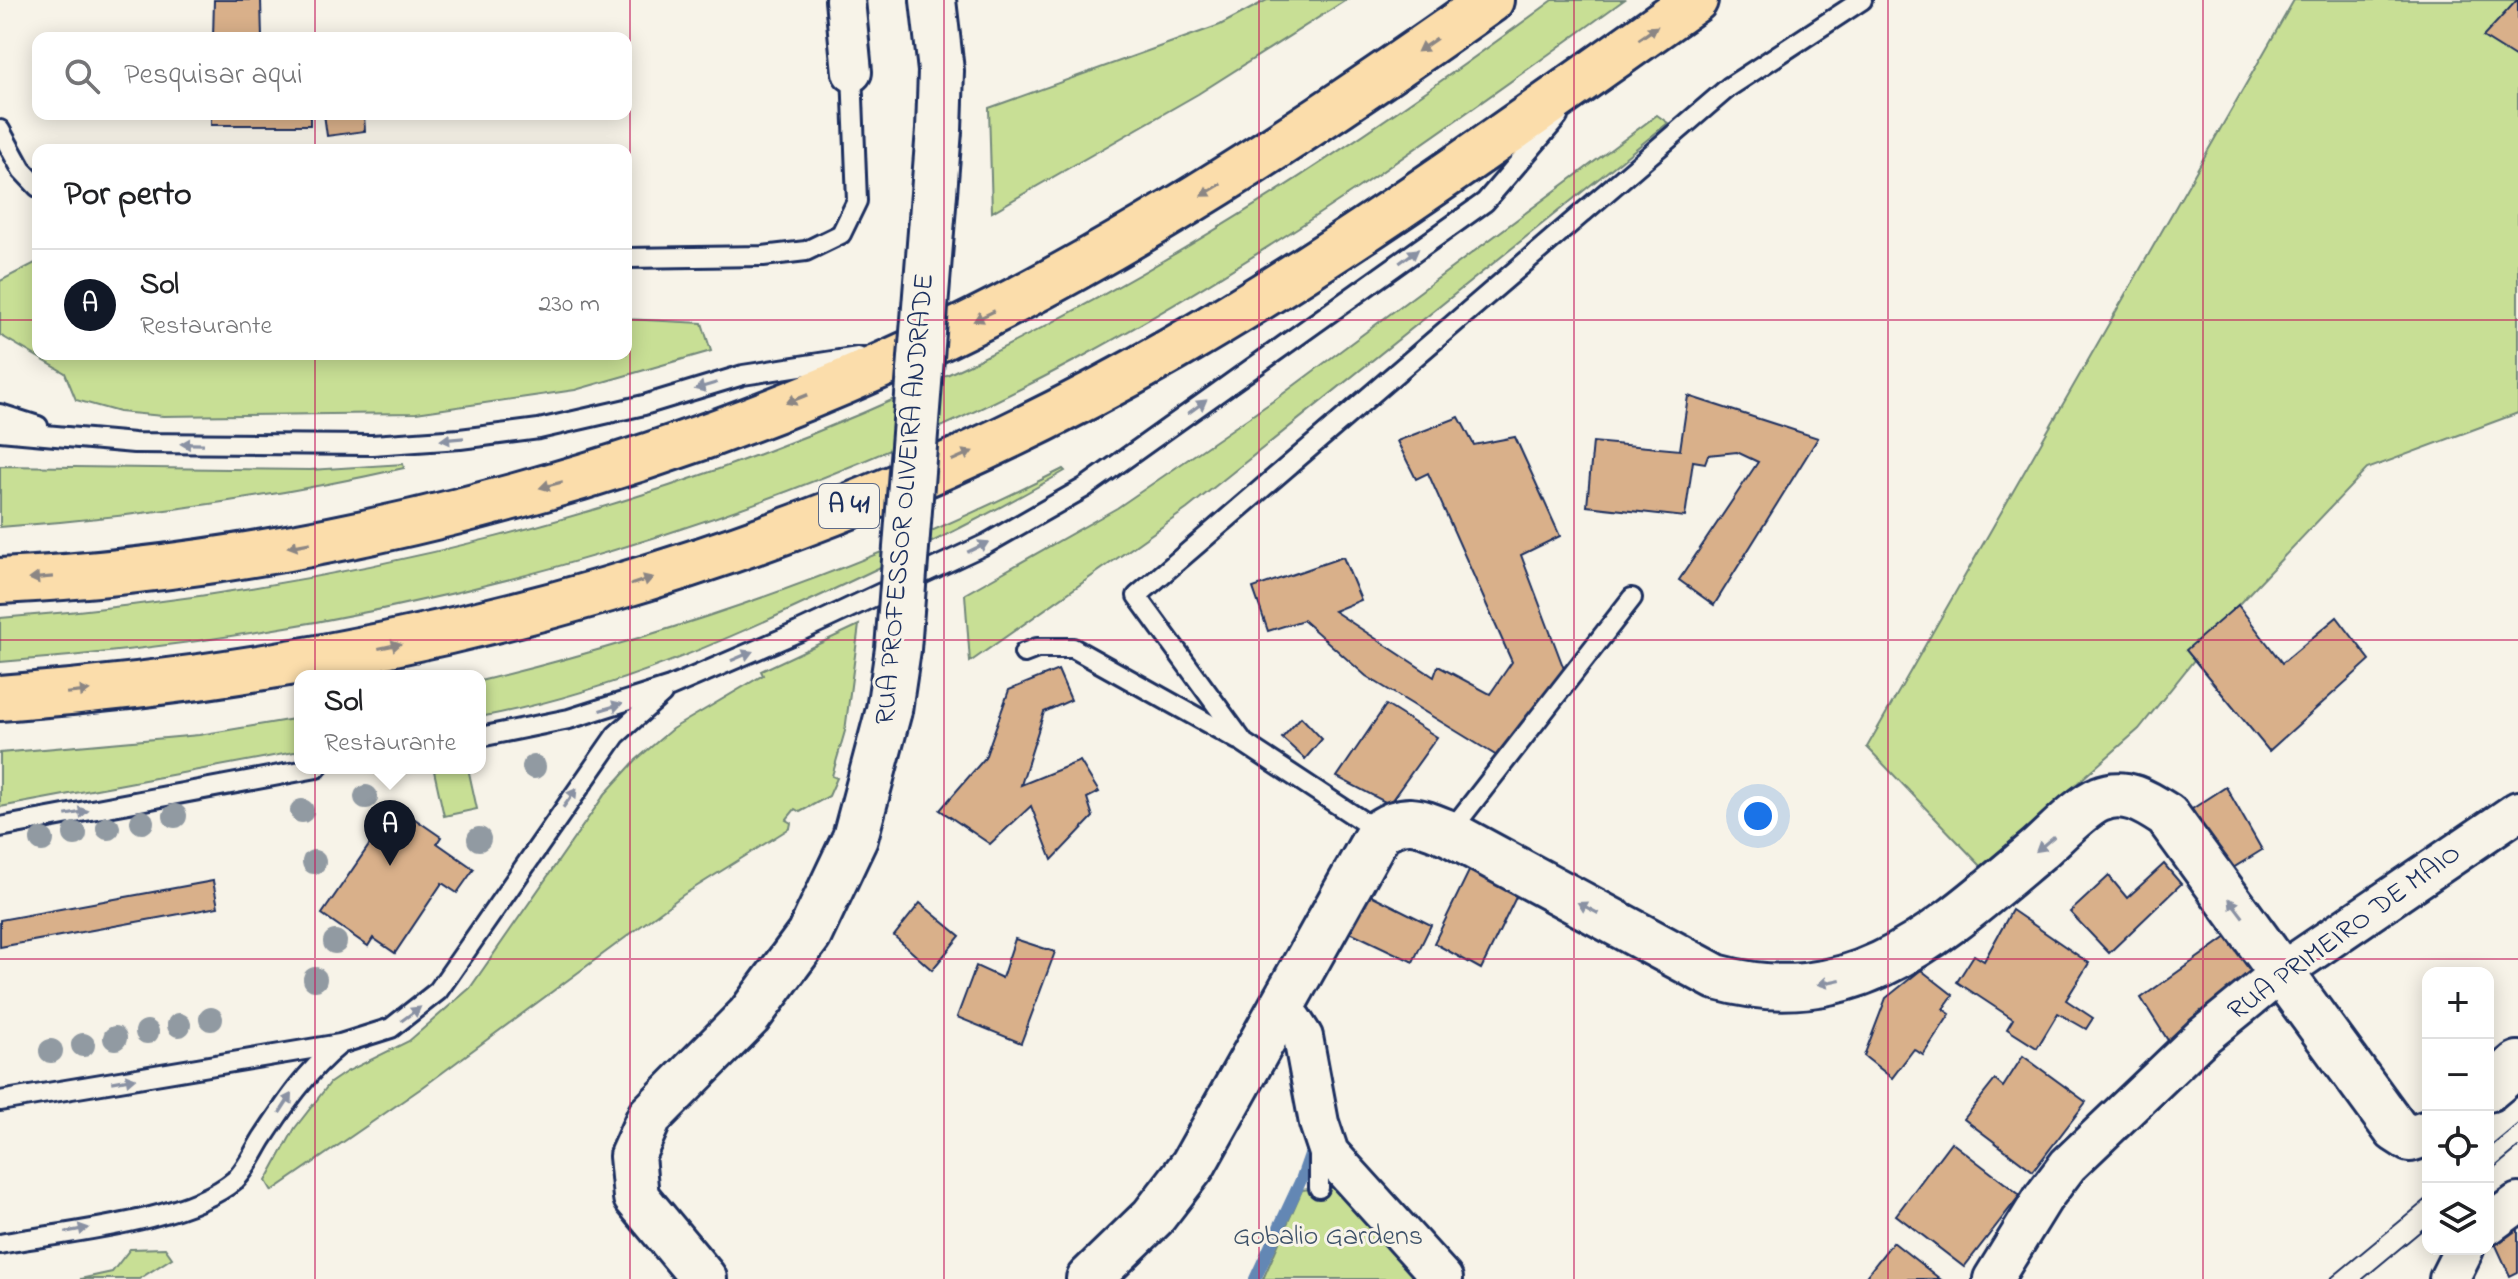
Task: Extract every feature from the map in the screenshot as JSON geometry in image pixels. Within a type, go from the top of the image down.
[{"type":"highway","points":[[0,581],[122,570],[296,546],[479,505],[572,479],[711,433],[920,347],[1069,272],[1233,176],[1491,0]]},
{"type":"highway","name":"A 41","points":[[0,698],[239,674],[414,641],[624,587],[804,524],[1005,437],[1173,350],[1328,256],[1695,0]]},
{"type":"street","points":[[845,0],[852,72]]},
{"type":"street","name":"RUA PROFESSOR OLIVEIRA ANDRADE","points":[[704,1279],[636,1197],[632,1156],[650,1116],[749,1016],[809,935],[855,838],[889,710],[898,649],[939,130],[941,71],[933,0]]},
{"type":"street","points":[[1089,1279],[1153,1217],[1193,1165],[1379,832],[1398,820],[1421,821],[1449,833],[1716,977],[1754,988],[1789,988],[1824,984],[1875,970],[1939,933],[2100,798],[2136,796],[2167,816],[2396,1130],[2419,1136]]},
{"type":"street","name":"RUA PRIMEIRO DE MAIO","points":[[1993,1279],[2068,1165],[2202,1037],[2283,971],[2518,811]]},
{"type":"street","points":[[1277,1012],[1292,1020],[1303,1037],[1319,1123],[1329,1153],[1443,1279]]},
{"type":"street","points":[[2494,1084],[2518,1064]]},
{"type":"street","points":[[2494,1221],[2518,1203]]},
{"type":"street","points":[[2449,1279],[2461,1255]]},
{"type":"lane","points":[[1244,743],[1137,596],[1729,87],[1862,0]]},
{"type":"lane","points":[[486,736],[569,719],[670,687],[798,632],[986,544],[1084,488],[1485,202],[1601,66]]},
{"type":"lane","points":[[632,258],[792,253],[806,251],[841,234],[857,201],[852,72]]},
{"type":"lane","points":[[0,130],[22,170],[32,181]]},
{"type":"lane","points":[[0,431],[111,442],[372,445],[460,439],[554,426],[644,405],[743,375],[920,347]]},
{"type":"lane","points":[[0,414],[111,442]]},
{"type":"lane","points":[[1449,833],[1632,598]]},
{"type":"lane","points":[[1024,653],[1037,648],[1073,648],[1244,743],[1379,832]]},
{"type":"lane","points":[[0,1101],[340,1044],[391,1028],[438,991],[616,735],[670,687]]},
{"type":"lane","points":[[0,827],[294,772]]},
{"type":"lane","points":[[0,1244],[148,1216],[208,1196],[236,1179],[298,1086],[315,1065],[340,1044]]},
{"type":"lane","points":[[1319,1123],[1319,1188]]},
{"type":"green space","points":[[1267,0],[1346,0],[1198,94],[992,212],[989,108],[1220,25]]},
{"type":"green space","points":[[1553,0],[1624,0],[1357,188],[1150,319],[952,422],[823,478],[690,526],[555,567],[418,601],[280,628],[140,649],[0,662],[0,618],[125,606],[250,588],[373,565],[496,537],[617,503],[736,463],[853,417],[1045,326],[1195,242],[1413,101]]},
{"type":"green space","points":[[2294,0],[2518,0],[2518,413],[2367,469],[2238,605],[2139,729],[1982,867],[1867,747]]},
{"type":"green space","points":[[1657,115],[1668,123],[1187,509],[970,662],[965,594],[1117,508],[1276,399]]},
{"type":"green space","points":[[32,265],[32,354],[0,335],[0,281]]},
{"type":"green space","points":[[632,319],[702,323],[711,351],[575,390],[416,413],[163,416],[119,412],[76,400],[65,373],[43,360],[632,360]]},
{"type":"green space","points":[[403,464],[404,468],[254,497],[153,512],[0,527],[0,466],[310,470]]},
{"type":"green space","points":[[1063,469],[1065,471],[931,542],[714,643],[576,694],[486,716],[486,679],[630,640],[778,592],[922,535]]},
{"type":"green space","points":[[859,625],[845,731],[832,776],[837,778],[829,796],[800,812],[795,809],[786,820],[791,823],[790,828],[683,895],[423,1087],[272,1191],[266,1181],[295,1128],[330,1083],[409,1041],[470,988],[605,794],[636,760],[672,729],[763,675],[761,671]]},
{"type":"green space","points":[[294,719],[294,752],[0,807],[0,753],[199,735]]},
{"type":"green space","points":[[435,774],[469,774],[477,809],[444,816]]},
{"type":"green space","name":"Gobalio Gardens","points":[[1339,1185],[1424,1279],[1263,1279],[1302,1190]]},
{"type":"green space","points":[[165,1248],[172,1258],[139,1279],[80,1279],[112,1272],[130,1249]]},
{"type":"building","points":[[214,0],[261,0],[262,32],[213,32]]},
{"type":"building","points":[[2518,0],[2518,59],[2483,37]]},
{"type":"building","points":[[211,120],[310,120],[310,125],[211,125]]},
{"type":"building","points":[[325,120],[364,120],[365,131],[327,136]]},
{"type":"building","points":[[1688,396],[1818,438],[1714,605],[1679,580],[1758,462],[1737,452],[1708,455],[1705,463],[1693,461],[1685,517],[1587,506],[1593,442],[1680,450]]},
{"type":"building","points":[[1459,417],[1474,445],[1515,437],[1560,536],[1521,555],[1564,669],[1497,756],[1366,676],[1303,620],[1268,631],[1253,588],[1343,557],[1361,600],[1334,611],[1434,677],[1438,666],[1490,694],[1512,662],[1428,473],[1416,479],[1397,441]]},
{"type":"building","points":[[2238,605],[2282,663],[2337,617],[2370,660],[2269,751],[2186,650]]},
{"type":"building","points":[[1058,670],[1071,700],[1044,712],[1021,785],[1080,761],[1099,792],[1087,798],[1093,817],[1052,860],[1031,806],[990,844],[940,810],[985,758],[1009,690]]},
{"type":"building","points":[[1386,705],[1437,737],[1389,804],[1337,777]]},
{"type":"building","points":[[1301,717],[1322,739],[1305,759],[1282,738]]},
{"type":"building","points":[[2226,787],[2262,850],[2228,871],[2192,809]]},
{"type":"building","points":[[396,806],[441,837],[437,843],[474,869],[457,893],[442,883],[395,953],[373,938],[368,946],[322,914]]},
{"type":"building","points":[[2164,864],[2181,884],[2109,953],[2070,912],[2109,876],[2127,898]]},
{"type":"building","points":[[1471,867],[1519,891],[1481,969],[1434,943]]},
{"type":"building","points":[[213,881],[218,907],[0,947],[0,920]]},
{"type":"building","points":[[1371,895],[1431,925],[1413,962],[1346,930]]},
{"type":"building","points":[[920,903],[960,936],[932,970],[894,936]]},
{"type":"building","points":[[2012,910],[2089,963],[2066,1000],[2093,1018],[2086,1029],[2058,1013],[2037,1048],[2007,1029],[2013,1019],[1957,982],[1974,955],[1984,961]]},
{"type":"building","points":[[2234,932],[2261,973],[2169,1042],[2141,998]]},
{"type":"building","points":[[1015,939],[1055,952],[1021,1043],[957,1017],[976,966],[1002,978]]},
{"type":"building","points":[[1921,970],[1953,995],[1943,1009],[1950,1014],[1923,1055],[1914,1049],[1892,1078],[1864,1056],[1886,998]]},
{"type":"building","points":[[2023,1056],[2086,1102],[2033,1171],[1964,1119],[1995,1080],[2003,1087]]},
{"type":"building","points":[[1951,1142],[2020,1195],[1964,1267],[1896,1215]]},
{"type":"building","points":[[2518,1226],[2518,1272],[2510,1276],[2494,1238]]},
{"type":"building","points":[[1893,1242],[1940,1279],[1864,1279]]},
{"type":"waterway","points":[[1255,1279],[1301,1180],[1314,1143]]},
{"type":"tram line","points":[[2494,1144],[2518,1124]]},
{"type":"tram line","points":[[2494,1168],[2518,1148]]},
{"type":"tram line","points":[[2330,1279],[2422,1203]]},
{"type":"tram line","points":[[2363,1279],[2422,1230]]},
{"type":"place","name":"Sol","points":[[390,866]]}]
